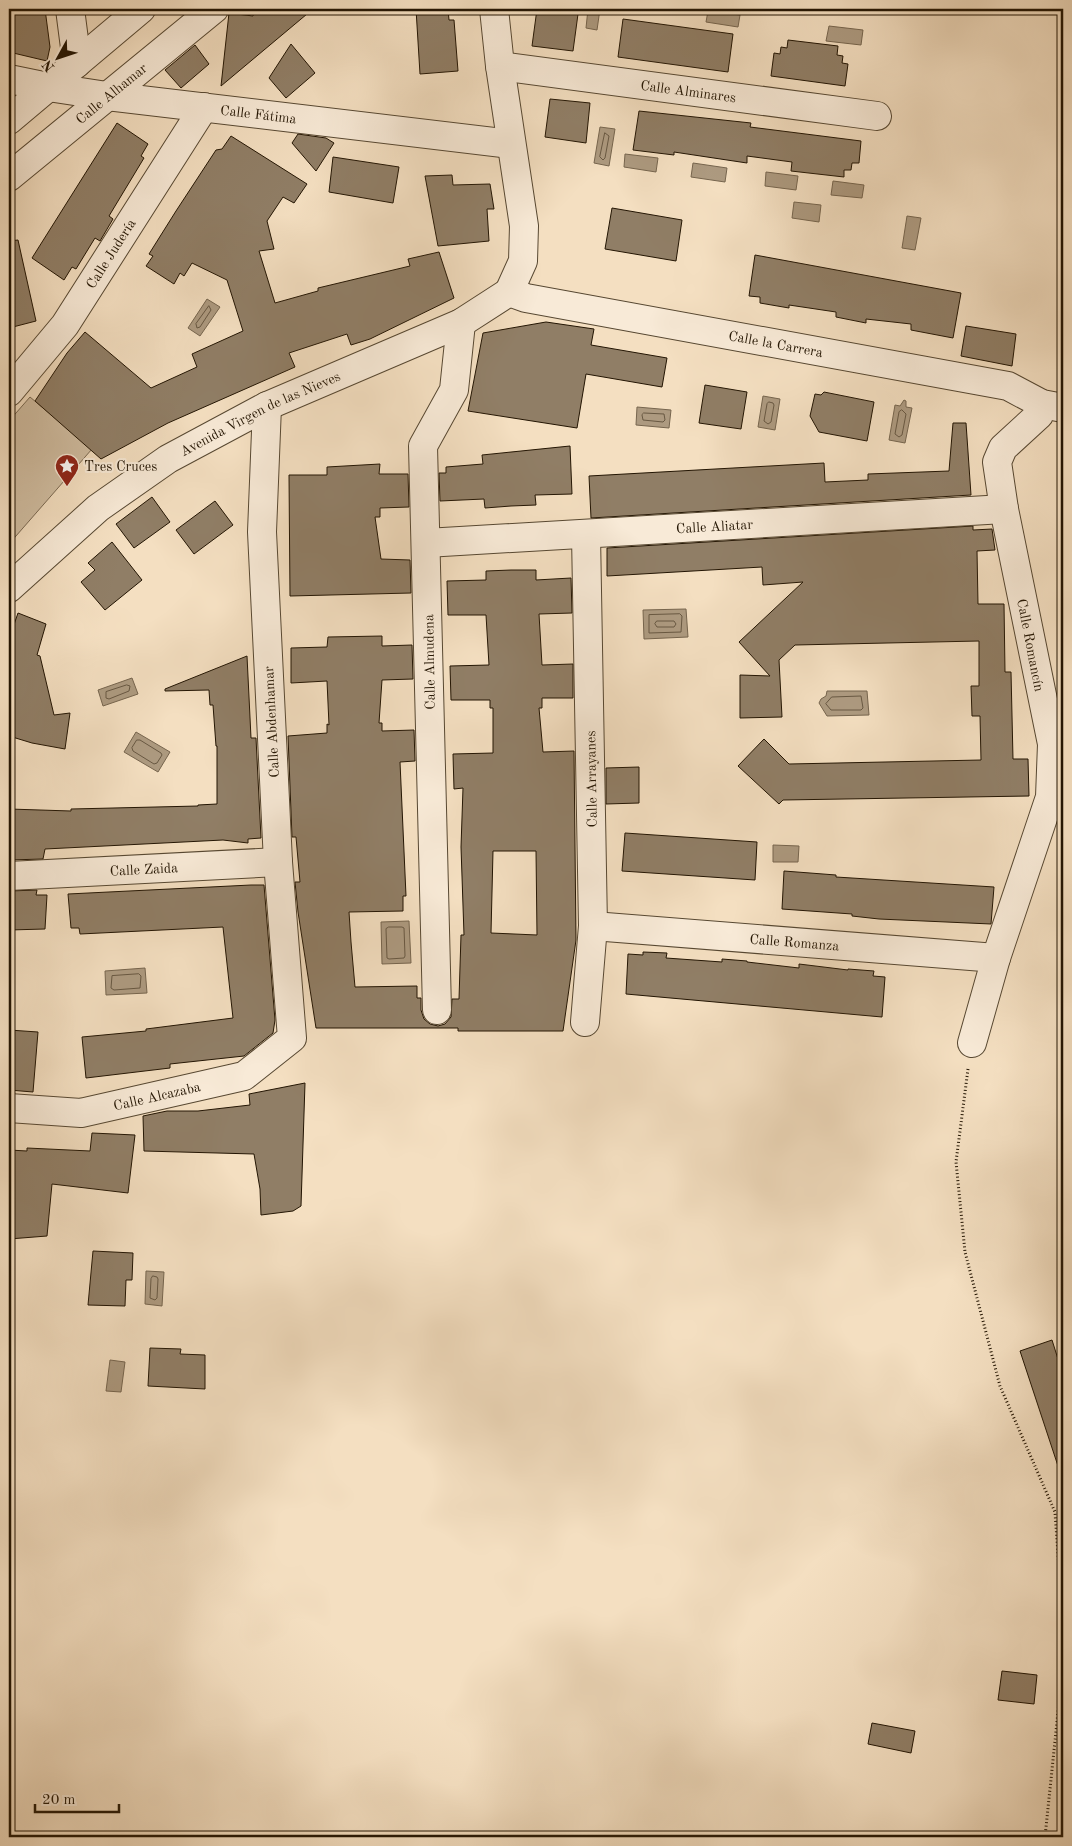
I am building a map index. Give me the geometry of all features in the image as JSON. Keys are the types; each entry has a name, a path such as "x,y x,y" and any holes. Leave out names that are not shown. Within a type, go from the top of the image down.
{"street":[{"path":"70,9 77,63"},
{"path":"9,120 141,9"},
{"name":"Calle Alhamar","path":"9,177 214,9"},
{"path":"494,9 500,66 524,226 523,261 509,292"},
{"name":"Calle Alminares","path":"500,66 877,116"},
{"name":"Calle Fátima","path":"9,79 107,96 511,144"},
{"name":"Calle Judería","path":"9,392 65,324 204,108"},
{"name":"Avenida Virgen de las Nieves","path":"9,588 98,508 168,459 267,406 461,323 509,292"},
{"name":"Calle la Carrera","path":"509,292 526,298 1008,386 1053,406"},
{"name":"Calle Almudena","path":"437,1010 423,446 454,390 461,323"},
{"name":"Calle Abdenhamar","path":"267,406 262,532 278,862 292,1038"},
{"name":"Calle Romancín","path":"972,1043 996,958 1050,797 1052,744 1004,509 997,462 1004,448 1039,415 1053,406"},
{"name":"Calle Aliatar","path":"426,544 1004,509"},
{"name":"Calle Arrayanes","path":"585,1022 593,926 586,535"},
{"name":"Calle Zaida","path":"9,876 278,862"},
{"name":"Calle Romanza","path":"593,926 996,958"},
{"name":"Calle Alcazaba","path":"9,1108 81,1113 244,1076 292,1038"}],"path":[{"path":"972,1043 956,1162 965,1252 1000,1386 1055,1512 1063,1624"},
{"path":"1045,1837 1063,1664"}],"shaded area":[{"path":"30,397 92,449 9,544 9,421"}],"water":[{"path":"588,9 600,9 597,30 586,28"},
{"path":"708,11 740,15 738,27 706,22"},
{"path":"829,26 863,30 861,45 826,41"},
{"path":"600,127 615,129 609,166 594,163"},
{"path":"625,154 658,158 656,172 624,167"},
{"path":"693,163 727,168 725,182 691,177"},
{"path":"766,172 798,176 796,190 765,186"},
{"path":"833,181 864,185 862,198 831,195"},
{"path":"794,202 821,205 819,222 792,218"},
{"path":"907,216 921,218 915,250 902,248"},
{"path":"207,299 220,307 200,336 188,328"},
{"path":"763,396 780,399 775,430 758,427"},
{"path":"904,400 906,401 906,407 912,408 905,443 889,440 895,405 900,406"},
{"path":"637,407 671,410 669,428 636,425"},
{"path":"686,609 688,637 644,639 643,610"},
{"path":"132,678 138,694 103,706 98,690"},
{"path":"827,691 867,691 869,715 827,716 819,703 826,696"},
{"path":"136,732 170,752 158,772 124,752"},
{"path":"773,845 799,846 798,862 773,862"},
{"path":"409,921 411,963 382,964 381,922"},
{"path":"145,968 147,993 106,995 105,971"},
{"path":"146,1271 164,1272 162,1306 145,1304"},
{"path":"110,1360 125,1362 121,1392 106,1391"}],"building":[{"path":"9,9 45,9 50,47 47,61 9,52"},
{"path":"254,9 313,9 221,86 229,13 253,16"},
{"path":"416,9 448,9 449,20 454,20 458,71 420,74"},
{"path":"537,9 578,14 573,51 532,46"},
{"path":"623,19 733,34 728,72 618,57"},
{"path":"788,40 838,46 837,55 843,56 842,63 848,64 845,86 771,76 774,53 780,54 781,47 787,48"},
{"path":"291,44 315,73 286,98 269,78"},
{"path":"195,45 209,64 181,88 165,70"},
{"path":"550,99 590,103 586,143 545,137"},
{"path":"639,111 751,123 750,127 861,141 859,163 852,163 851,170 844,170 844,177 791,171 792,162 747,156 747,163 674,152 674,155 633,150"},
{"path":"117,123 148,144 141,156 144,158 109,216 113,219 100,241 95,238 76,269 72,267 64,280 32,258"},
{"path":"298,134 326,138 334,143 316,171 292,143"},
{"path":"231,136 307,184 294,203 283,197 267,221 274,249 259,251 275,303 318,291 318,288 410,266 408,259 439,252 454,298 370,339 351,345 347,334 289,353 295,367 168,423 101,459 35,401 67,353 85,332 151,388 197,367 192,354 243,331 227,280 192,263 184,276 180,273 174,284 146,266 153,256 149,254 176,211 216,150 222,149"},
{"path":"333,157 399,167 393,203 329,192"},
{"path":"452,175 453,185 490,184 494,209 487,209 489,241 438,246 425,176"},
{"path":"612,208 682,220 676,261 605,249"},
{"path":"18,240 36,321 9,328 9,241"},
{"path":"755,255 961,293 953,338 911,330 911,324 866,319 866,323 836,317 836,312 789,305 789,308 760,303 760,297 749,296"},
{"path":"546,322 594,329 591,345 667,358 662,387 586,374 577,428 468,411 483,333"},
{"path":"966,326 1016,334 1012,366 961,356"},
{"path":"705,385 747,392 741,429 699,423"},
{"path":"824,392 874,402 867,441 819,432 810,416 815,394 821,395"},
{"path":"953,423 966,423 971,495 591,518 589,476 824,463 825,482 868,480 868,474 949,471"},
{"path":"570,446 572,494 535,495 536,505 485,508 484,499 440,501 439,473 446,473 446,467 483,464 482,455"},
{"path":"380,464 379,474 408,474 409,507 380,508 380,517 375,517 381,559 410,560 411,593 290,596 289,475 327,475 327,467"},
{"path":"152,497 170,522 134,548 116,524"},
{"path":"215,501 233,525 194,554 176,530"},
{"path":"973,526 973,530 992,529 995,550 977,551 978,604 1004,604 1005,672 1011,672 1013,759 1028,759 1029,796 783,800 779,804 738,766 764,739 789,764 981,760 980,716 972,716 971,686 979,686 979,641 795,645 779,660 782,717 740,718 740,675 770,676 739,642 803,582 763,585 762,567 607,576 607,548"},
{"path":"112,542 142,580 105,610 81,582 95,570 88,563"},
{"path":"536,570 536,580 571,578 572,613 539,614 542,665 573,664 573,698 542,698 542,708 539,708 543,752 574,751 576,940 563,1031 458,1031 458,1028 316,1028 295,882 300,882 296,837 292,837 288,736 327,733 327,724 329,725 327,681 291,683 291,648 327,647 328,637 382,636 382,646 412,645 413,679 382,680 379,723 382,723 382,731 414,730 415,761 400,762 406,896 403,896 403,911 349,912 351,942 355,987 417,986 417,998 421,998 421,1010 424,1019 430,1024 438,1026 445,1024 451,1017 452,999 459,999 461,935 464,935 461,847 463,788 454,789 453,754 493,753 493,708 490,708 490,700 451,700 450,666 489,665 486,615 448,615 447,581 486,580 486,571","holes":["493,851 536,851 537,935 491,933"]},
{"path":"18,613 46,624 37,655 40,656 54,715 70,713 65,749 32,743 9,736 9,639"},
{"path":"247,656 251,738 256,738 261,838 248,839 248,843 223,840 45,849 43,859 9,860 9,809 71,811 71,809 217,804 217,746 213,705 210,705 209,690 165,691 165,689"},
{"path":"639,767 639,803 606,804 606,768"},
{"path":"625,833 757,842 755,880 622,871"},
{"path":"784,871 836,875 836,877 994,887 991,924 879,919 852,916 852,914 782,909"},
{"path":"264,885 275,1020 273,1033 244,1056 170,1064 170,1068 86,1078 82,1037 146,1031 146,1029 233,1018 223,927 80,934 79,928 71,928 68,894"},
{"path":"37,890 36,895 47,895 45,929 9,930 9,891"},
{"path":"643,952 667,953 666,958 722,962 722,959 799,968 799,964 874,971 873,976 885,977 882,1017 626,994 628,954 643,955"},
{"path":"9,1030 38,1032 33,1092 9,1090"},
{"path":"305,1083 301,1206 293,1211 261,1215 260,1189 254,1154 144,1151 143,1116 167,1111 198,1111 250,1105 249,1094"},
{"path":"92,1133 135,1135 128,1193 52,1184 47,1236 9,1239 9,1150 27,1151 27,1148 90,1151"},
{"path":"93,1251 133,1253 132,1280 126,1280 125,1306 88,1305"},
{"path":"1052,1340 1063,1375 1063,1468 1059,1469 1020,1351"},
{"path":"150,1348 181,1349 180,1354 205,1355 205,1389 148,1386"},
{"path":"1002,1671 1037,1675 1034,1704 998,1700"},
{"path":"872,1723 915,1731 911,1753 868,1744"}],"place":[{"name":"Tres Cruces","path":"67,487"}]}
